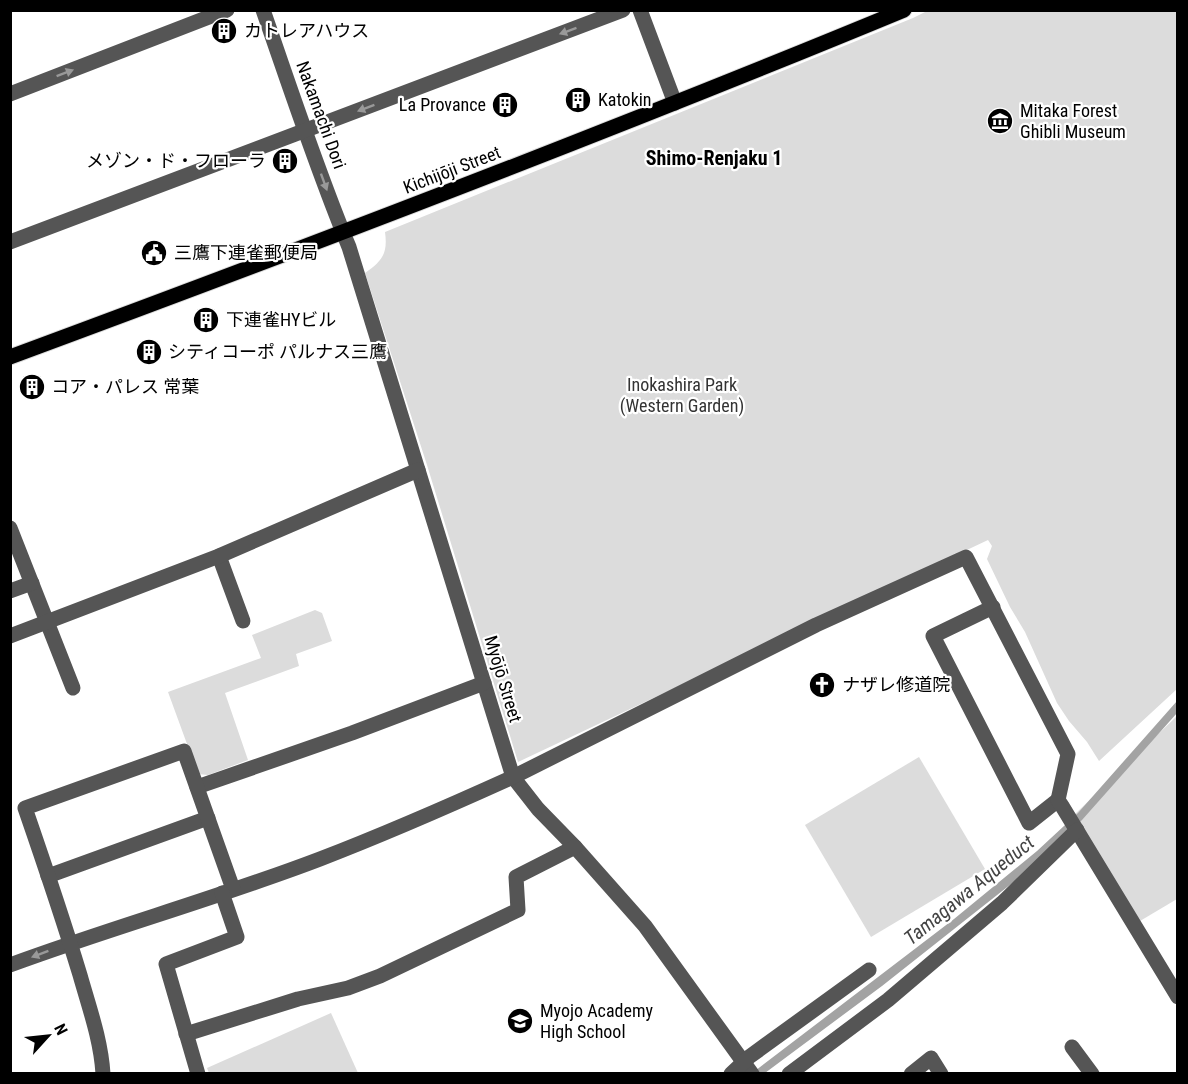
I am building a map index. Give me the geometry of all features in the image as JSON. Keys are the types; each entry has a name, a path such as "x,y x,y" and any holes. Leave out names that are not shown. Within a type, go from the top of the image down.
{"main road":[{"name":"Kichijōji Street","path":"10,357 344,233 904,10"}],"street":[{"path":"10,94 228,10"},
{"name":"Nakamachi Dori","path":"263,10 305,132 344,233"},
{"path":"10,242 623,10"},
{"path":"640,10 675,103"},
{"name":"Myōjō Street","path":"344,233 513,777 538,809 645,926 749,1069"},
{"path":"10,636 219,556 418,470"},
{"path":"10,528 73,688"},
{"path":"219,556 243,621"},
{"path":"10,965 319,859 468,797 513,777 816,625 966,556 1068,754 1060,803 1178,997"},
{"path":"10,591 32,583"},
{"path":"993,608 933,636 1029,823 1060,803"},
{"path":"197,787 352,733 484,683"},
{"path":"103,1074 102,1060 70,943 25,808 184,751 208,818 237,937 166,964 198,1074"},
{"path":"48,876 208,818"},
{"path":"789,1074 888,1000 1002,903 1075,827"},
{"path":"186,1034 298,999 348,988 432,952 518,910 516,877 575,847"},
{"path":"731,1074 749,1069 792,1025 869,969"},
{"path":"1072,1047 1092,1074"},
{"path":"912,1074 931,1058 941,1074"}],"green space":[{"name":"Inokashira Park (Western Garden)","path":"927,11 1177,11 1177,689 1099,761 1057,703 1025,632 987,559 992,546 988,540 518,762 427,465 365,273 383,256 386,246 385,232"},
{"path":"315,610 322,613 332,641 296,654 299,666 225,693 248,760 208,775 198,774 168,692 261,658 252,635"},
{"path":"1177,716 1177,899 1140,921 1073,816"},
{"path":"919,757 985,869 871,937 805,825"},
{"path":"331,1013 358,1073 209,1073 207,1068"}],"shaded area":[{"path":"1177,701 1177,713 1082,820 1039,862 882,986 765,1073 751,1074 954,919 1037,851 1078,813"}],"place":[{"name":"カトレアハウス","path":"224,31"},
{"name":"Katokin","path":"578,100"},
{"name":"La Provance","path":"505,105"},
{"name":"Mitaka Forest Ghibli Museum","path":"1000,121"},
{"name":"メゾン・ド・フローラ","path":"285,161"},
{"name":"三鷹下連雀郵便局","path":"154,253"},
{"name":"下連雀HYビル","path":"206,320"},
{"name":"シティコーポ パルナス三鷹","path":"149,352"},
{"name":"コア・パレス 常葉","path":"32,387"},
{"name":"ナザレ修道院","path":"822,685"},
{"name":"Myojo Academy High School","path":"520,1021"}],"district":[{"name":"Shimo-Renjaku 1","path":"714,158"}],"water label":[{"name":"Tamagawa Aqueduct","path":"969,890"}]}
